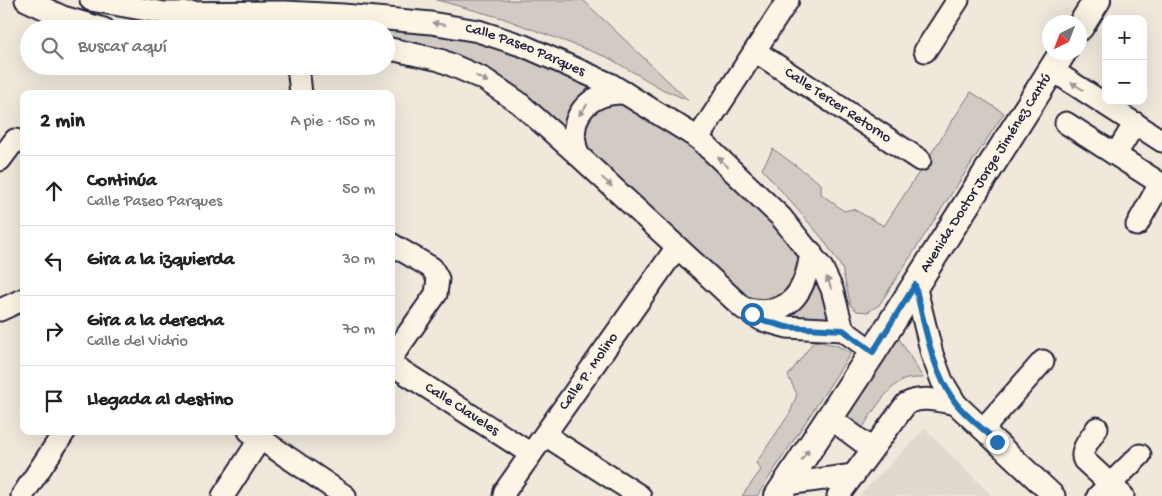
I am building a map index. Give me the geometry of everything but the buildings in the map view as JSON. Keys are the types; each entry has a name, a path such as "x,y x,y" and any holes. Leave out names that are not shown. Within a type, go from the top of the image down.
{"main road":[{"path":"1087,16 1097,0"},
{"name":"Avenida Doctor Jorge Jiménez Cantú","path":"782,490 873,352 1057,61"}],"street":[{"path":"26,0 73,20"},
{"name":"Calle Paseo Parques","path":"91,0 164,14 263,20"},
{"path":"698,138 788,0"},
{"path":"925,51 958,0"},
{"name":"Calle Paseo Parques","path":"395,22 431,23 478,31 524,46 610,84 698,138 781,218 811,252 822,268 832,289 843,330"},
{"path":"395,50 440,60 484,79 518,102 578,155 742,308 762,320 786,327 843,330 873,352"},
{"name":"Calle Tercer Retorno","path":"755,51 920,160"},
{"path":"1057,61 1135,123 1162,141"},
{"path":"299,75 300,90"},
{"path":"578,155 574,142 574,128 578,115 586,104 598,96 611,92 624,93"},
{"path":"1066,123 1158,182 1157,189 1137,224"},
{"path":"1116,154 1135,123"},
{"path":"0,160 15,140 20,141"},
{"path":"395,246 432,268 438,279 436,294 395,352"},
{"name":"Calle P. Molino","path":"503,494 677,247"},
{"path":"742,308 759,312 776,309 791,301 802,289 808,273 811,252"},
{"path":"915,285 932,354 942,381 956,404 1054,496"},
{"path":"0,310 20,301"},
{"path":"983,429 1043,362"},
{"name":"Calle Claveles","path":"395,367 531,454"},
{"path":"838,496 901,409 916,398 956,404"},
{"path":"830,418 872,449"},
{"path":"1097,428 1082,456 1111,492 1140,454"},
{"path":"22,496 62,435"},
{"path":"224,496 255,435 345,496"},
{"path":"545,435 640,496"},
{"path":"782,490 854,475"}],"shaded area":[{"path":"437,0 583,0 688,100 664,90 607,57 502,18"},
{"path":"322,18 342,20 320,20"},
{"path":"395,25 462,32 544,59 593,86 577,100 566,136 518,97 395,46"},
{"path":"971,92 1004,113 879,305 868,312 857,311 851,306 842,268 823,239 762,169 773,149 821,184 821,194 844,211 853,209 884,226"},
{"path":"619,97 693,141 800,251 796,274 784,291 776,297 766,300 743,295 585,151 584,136 588,114"},
{"path":"813,264 836,316 827,327 773,313"},
{"path":"897,335 923,378 907,379 893,387 866,422 857,438 836,423"},
{"path":"814,341 836,345 851,353 757,496 742,496 761,470 756,463 790,413 797,394 788,376"},
{"path":"925,429 992,496 859,496"}],"route":[{"path":"752,314 762,320 786,327 843,330 873,352 915,285 932,354 942,381 956,404 997,442"}]}
